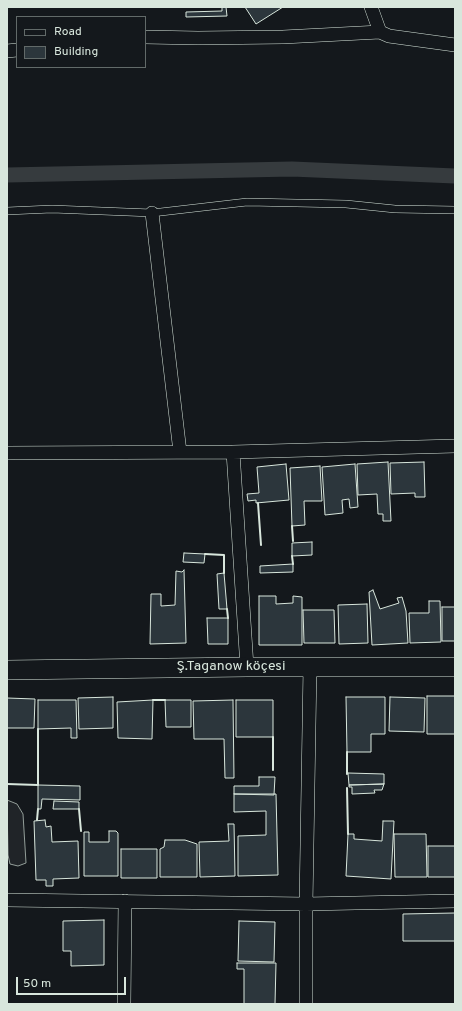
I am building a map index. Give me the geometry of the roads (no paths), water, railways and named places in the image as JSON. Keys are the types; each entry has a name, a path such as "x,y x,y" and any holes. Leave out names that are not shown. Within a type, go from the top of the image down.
{"street":[{"path":"371,7 380,32"},
{"path":"146,37 284,37 380,32 389,36 455,45"},
{"path":"152,213 180,452"},
{"path":"7,453 233,452 455,446"},
{"path":"233,452 247,667"},
{"name":"Ş.Taganow köçesi","path":"7,670 455,666"},
{"path":"306,1004 310,667"},
{"path":"7,900 306,904 455,901"},
{"path":"124,1004 125,901"}],"lane":[{"path":"7,211 52,209 152,213 247,202 346,204 395,210 455,210"}],"waterway":[{"path":"7,175 292,169 455,176"}]}
